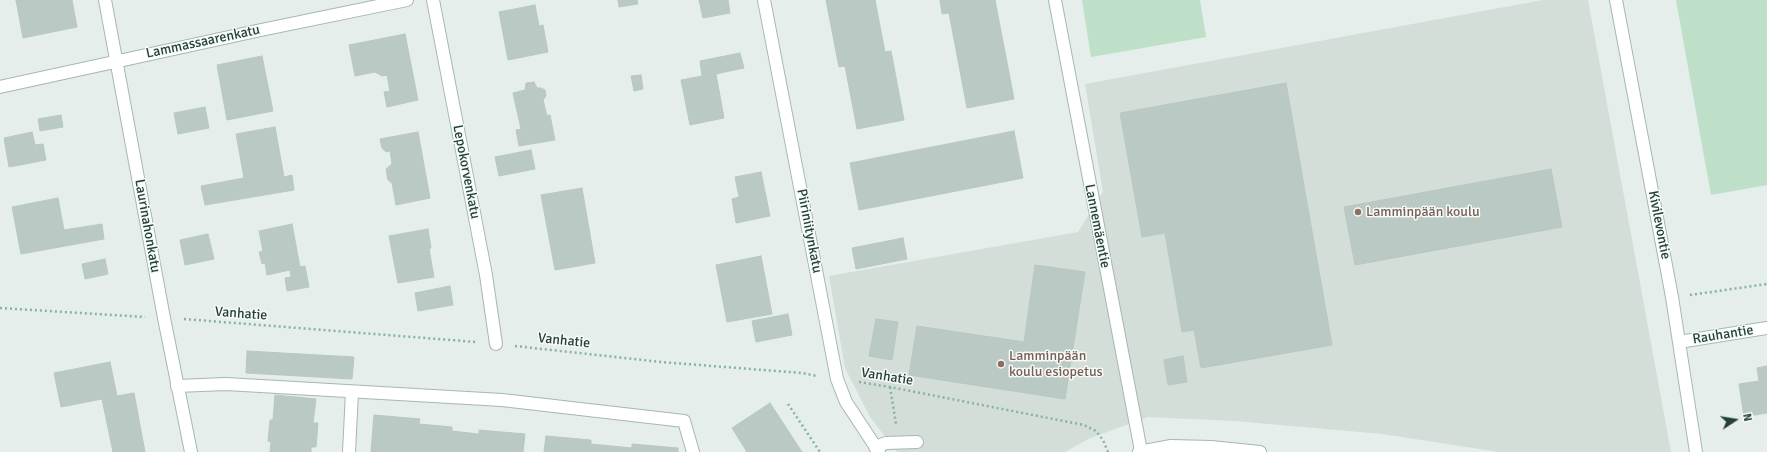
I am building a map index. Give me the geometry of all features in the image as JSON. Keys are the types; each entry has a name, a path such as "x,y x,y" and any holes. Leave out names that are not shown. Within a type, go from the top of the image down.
{"street":[{"name":"Laurinahonkatu","path":"105,0 164,318 191,452"},
{"name":"Lammassaarenkatu","path":"0,87 407,0"},
{"name":"Lepokorvenkatu","path":"433,0 486,275 496,344"},
{"name":"Piiriniitynkatu","path":"764,0 837,379 846,402 877,449"},
{"name":"Lannemäentie","path":"1055,0 1140,452"},
{"name":"Kivilevontie","path":"1616,0 1672,297 1696,452"},
{"name":"Rauhantie","path":"1678,342 1767,328"},
{"path":"178,386 226,384 502,400 684,421 693,452"},
{"path":"349,452 352,392"},
{"path":"877,449 886,443 917,442"},
{"path":"1140,452 1171,446 1211,447 1260,452"}],"path":[{"path":"1672,297 1767,284"},
{"name":"Vanhatie","path":"0,308 164,318 496,344 661,362 802,373 890,387 1084,425 1096,431 1103,440 1108,452"},
{"path":"890,387 899,442"},
{"path":"788,404 820,452"}],"shaded area":[{"name":"Lamminpään koulu","path":"1543,0 1588,0 1671,452 1499,452 1382,434 1235,421 1148,417 1088,439 1065,452 897,452 870,417 845,368 829,276 1078,232 1103,192 1085,84"}],"green space":[{"path":"1082,0 1200,0 1206,37 1091,57"},
{"path":"1676,0 1767,0 1767,185 1711,195"}],"building":[{"path":"16,0 72,0 77,27 23,38"},
{"path":"618,0 637,0 638,4 619,7"},
{"path":"699,0 728,0 730,13 703,18"},
{"path":"826,0 875,0 885,52 891,51 904,120 857,129 845,66 839,67"},
{"path":"940,0 995,0 1014,99 967,108 949,13 942,14"},
{"path":"535,5 539,26 543,25 548,52 508,60 499,12"},
{"path":"405,34 418,100 387,107 384,92 390,91 387,75 382,76 375,72 355,76 349,45"},
{"path":"740,53 744,68 716,74 724,118 690,125 681,80 702,76 700,61"},
{"path":"262,56 273,111 227,120 217,65"},
{"path":"641,75 643,89 634,91 631,76"},
{"path":"534,82 537,88 545,90 546,96 543,100 547,116 550,115 555,140 519,146 516,130 521,129 513,93 525,90 526,83"},
{"path":"1286,83 1332,345 1201,368 1194,330 1182,332 1165,233 1142,237 1120,113"},
{"path":"205,107 209,128 178,134 174,113"},
{"path":"61,115 63,127 40,131 38,119"},
{"path":"275,127 284,177 292,175 294,190 205,205 201,186 244,178 236,134"},
{"path":"1014,131 1023,178 859,210 850,163"},
{"path":"32,132 35,145 43,144 46,160 9,167 4,138"},
{"path":"418,132 430,198 396,205 392,183 388,180 386,169 392,164 390,151 386,152 382,148 380,139"},
{"path":"531,150 535,169 499,176 495,157"},
{"path":"1551,169 1562,227 1355,265 1344,207"},
{"path":"761,172 770,216 736,223 732,199 739,197 735,177"},
{"path":"582,188 595,263 555,270 541,195"},
{"path":"58,198 64,230 102,224 104,239 21,254 12,207"},
{"path":"292,224 300,267 305,266 309,287 287,291 285,278 291,277 290,270 267,275 265,263 262,264 259,252 263,251 259,231"},
{"path":"428,229 431,248 429,249 434,277 398,283 389,236"},
{"path":"208,234 214,259 185,265 180,240"},
{"path":"903,238 907,259 856,269 852,248"},
{"path":"761,256 772,314 727,322 716,265"},
{"path":"105,259 108,274 85,279 82,264"},
{"path":"1035,265 1085,272 1065,399 909,375 917,326 1024,342"},
{"path":"450,286 453,305 418,311 415,293"},
{"path":"788,314 792,335 756,342 752,321"},
{"path":"876,319 898,322 892,360 869,356"},
{"path":"247,351 354,357 352,379 246,373"},
{"path":"1183,356 1187,382 1168,385 1164,360"},
{"path":"110,362 117,396 134,393 145,452 113,452 102,399 61,407 54,373"},
{"path":"1767,366 1767,413 1744,417 1739,384 1759,381 1757,368"},
{"path":"275,395 316,399 313,423 318,423 316,447 311,447 311,452 270,452 271,442 268,441 270,420 273,420"},
{"path":"770,403 802,452 747,452 732,428"},
{"path":"374,415 420,419 419,424 452,427 452,431 479,434 479,430 525,434 523,452 371,452"},
{"path":"546,436 591,440 591,444 632,448 632,444 678,448 678,452 544,452"}],"place":[{"name":"Lamminpään koulu","path":"1358,212"},
{"name":"Lamminpään koulu esiopetus","path":"1001,364"}]}
